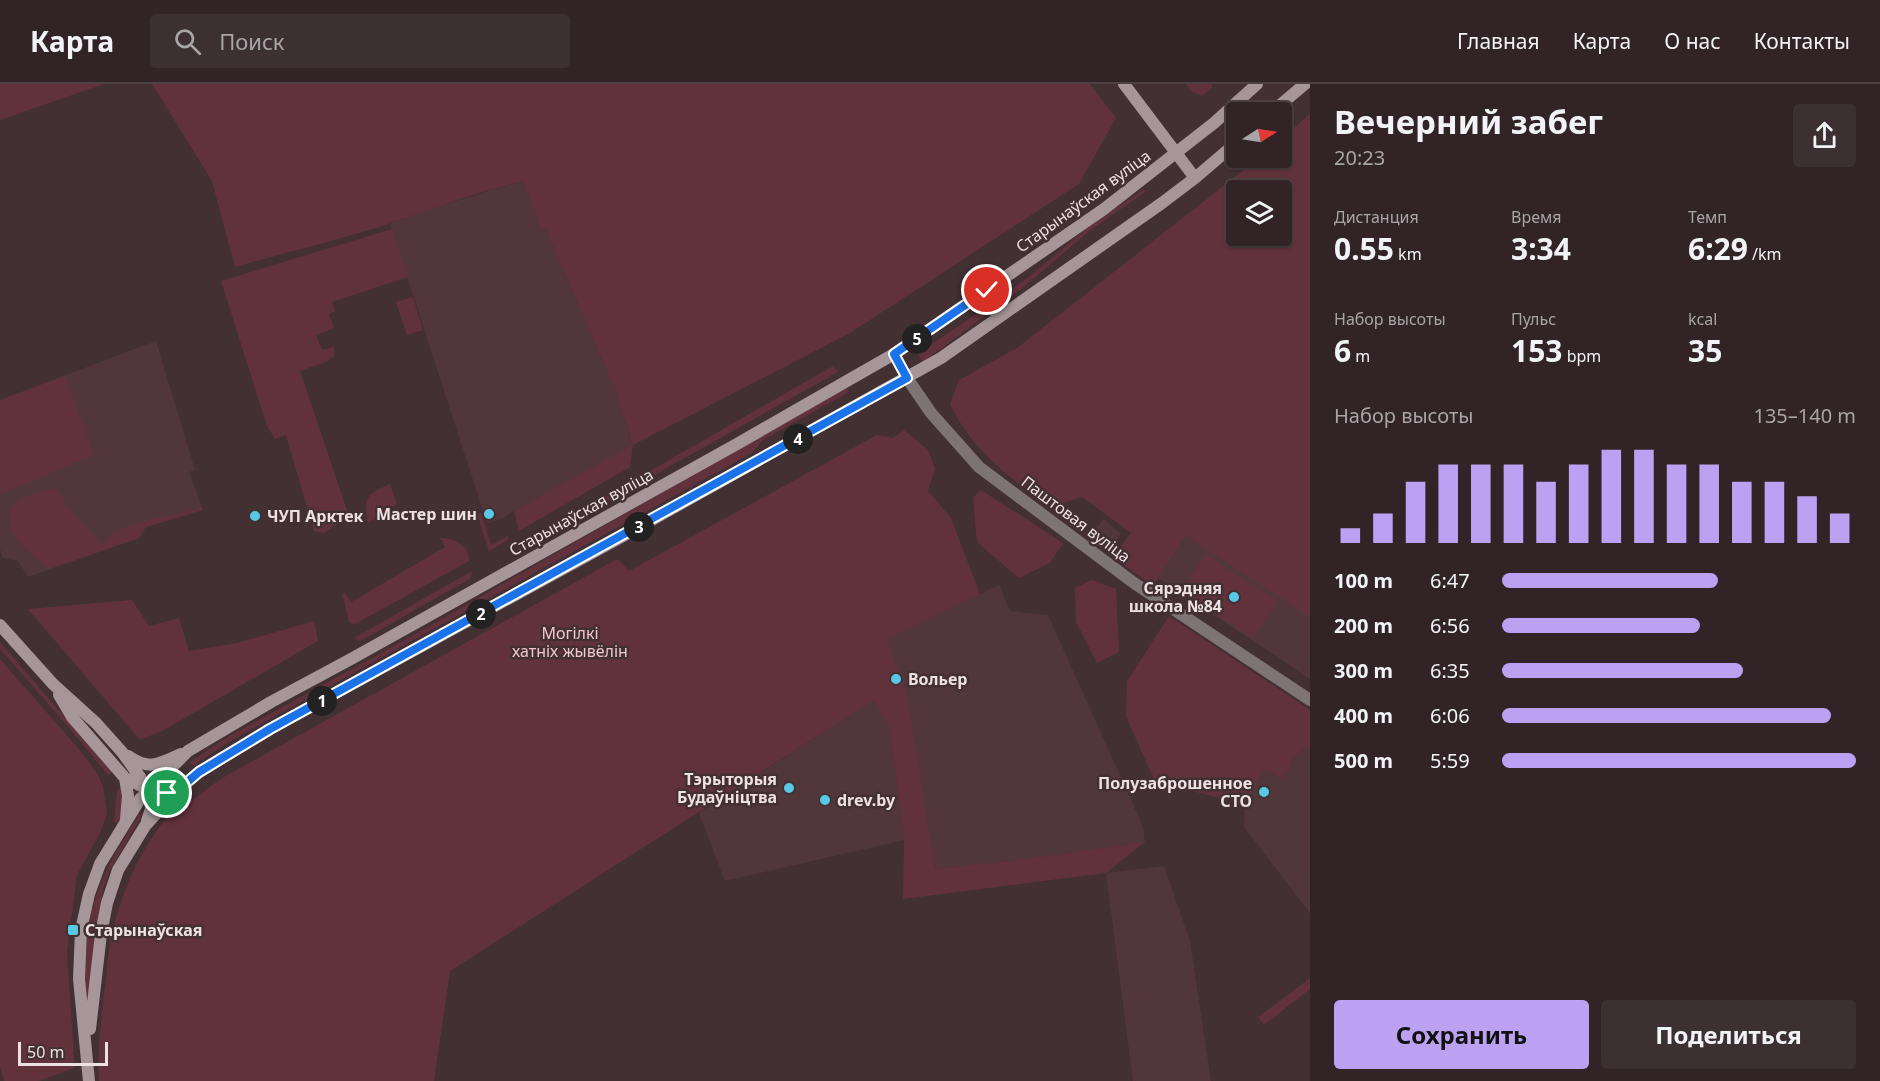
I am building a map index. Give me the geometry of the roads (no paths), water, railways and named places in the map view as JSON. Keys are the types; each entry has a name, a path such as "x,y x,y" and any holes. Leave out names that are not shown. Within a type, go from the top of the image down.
{"main road":[{"path":"1124,84 1195,178"},
{"name":"Старынаўская вуліца","path":"89,1081 79,979 81,930 94,879 100,864 126,820 147,790 188,751 271,702 737,444 894,354 1104,209 1214,123 1257,84"},
{"path":"1284,102 1305,84"},
{"name":"Старынаўская вуліца","path":"87,1061 96,969 107,903 118,870 145,826 178,790 199,772 270,729 907,378 950,352 1195,178 1226,152"},
{"path":"894,354 907,378"},
{"path":"0,626 53,684 96,723 122,752 150,796 151,809 145,826"},
{"path":"53,684 72,717 125,778 147,790 161,793 178,790"},
{"path":"122,752 139,763 151,766 188,751"},
{"path":"125,778 128,796 126,820"}],"street":[{"name":"Паштовая вуліца","path":"907,378 931,413 979,467 1134,583 1310,700"}],"place":[{"name":"Мастер шин","path":"489,514"},
{"name":"ЧУП Арктек","path":"255,516"},
{"name":"Сярэдняя школа №84","path":"1234,597"},
{"name":"Вольер","path":"896,679"},
{"name":"Тэрыторыя Будаўніцтва","path":"789,788"},
{"name":"Полузаброшенное СТО","path":"1264,792"},
{"name":"drev.by","path":"825,800"},
{"name":"Старынаўская","path":"73,930"}],"park label":[{"name":"Могілкі хатніх жывёлін","path":"570,642"}]}
